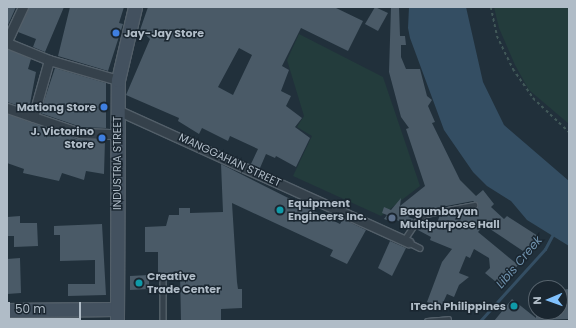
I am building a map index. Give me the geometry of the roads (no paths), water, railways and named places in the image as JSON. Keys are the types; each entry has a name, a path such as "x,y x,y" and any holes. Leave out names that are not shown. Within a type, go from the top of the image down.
{"street":[{"path":"23,7 7,42 49,60 118,80"},
{"name":"INDUSTRIA STREET","path":"117,315 118,80 135,7"},
{"path":"33,117 49,60"},
{"path":"7,108 80,133 117,134"},
{"name":"MANGGAHAN STREET","path":"117,110 406,241"},
{"path":"7,310 117,315"}],"lane":[{"path":"420,248 406,241 426,214 474,205"},
{"path":"163,281 163,321"},
{"path":"427,321 448,319"}],"water":[{"path":"409,7 466,7 483,82 504,125 569,181 569,246 527,220 511,201 487,186 473,172 444,130 410,38 408,28"}],"waterway":[{"name":"Libis Creek","path":"480,321 545,249 553,234"}],"place":[{"name":"Jay-Jay Store","path":"116,33"},
{"name":"Mationg Store","path":"104,107"},
{"name":"J. Victorino Store","path":"102,138"},
{"name":"Equipment Engineers Inc.","path":"280,210"},
{"name":"Bagumbayan Multipurpose Hall","path":"392,218"},
{"name":"Creative Trade Center","path":"139,283"},
{"name":"ITech Philippines","path":"514,306"}]}
